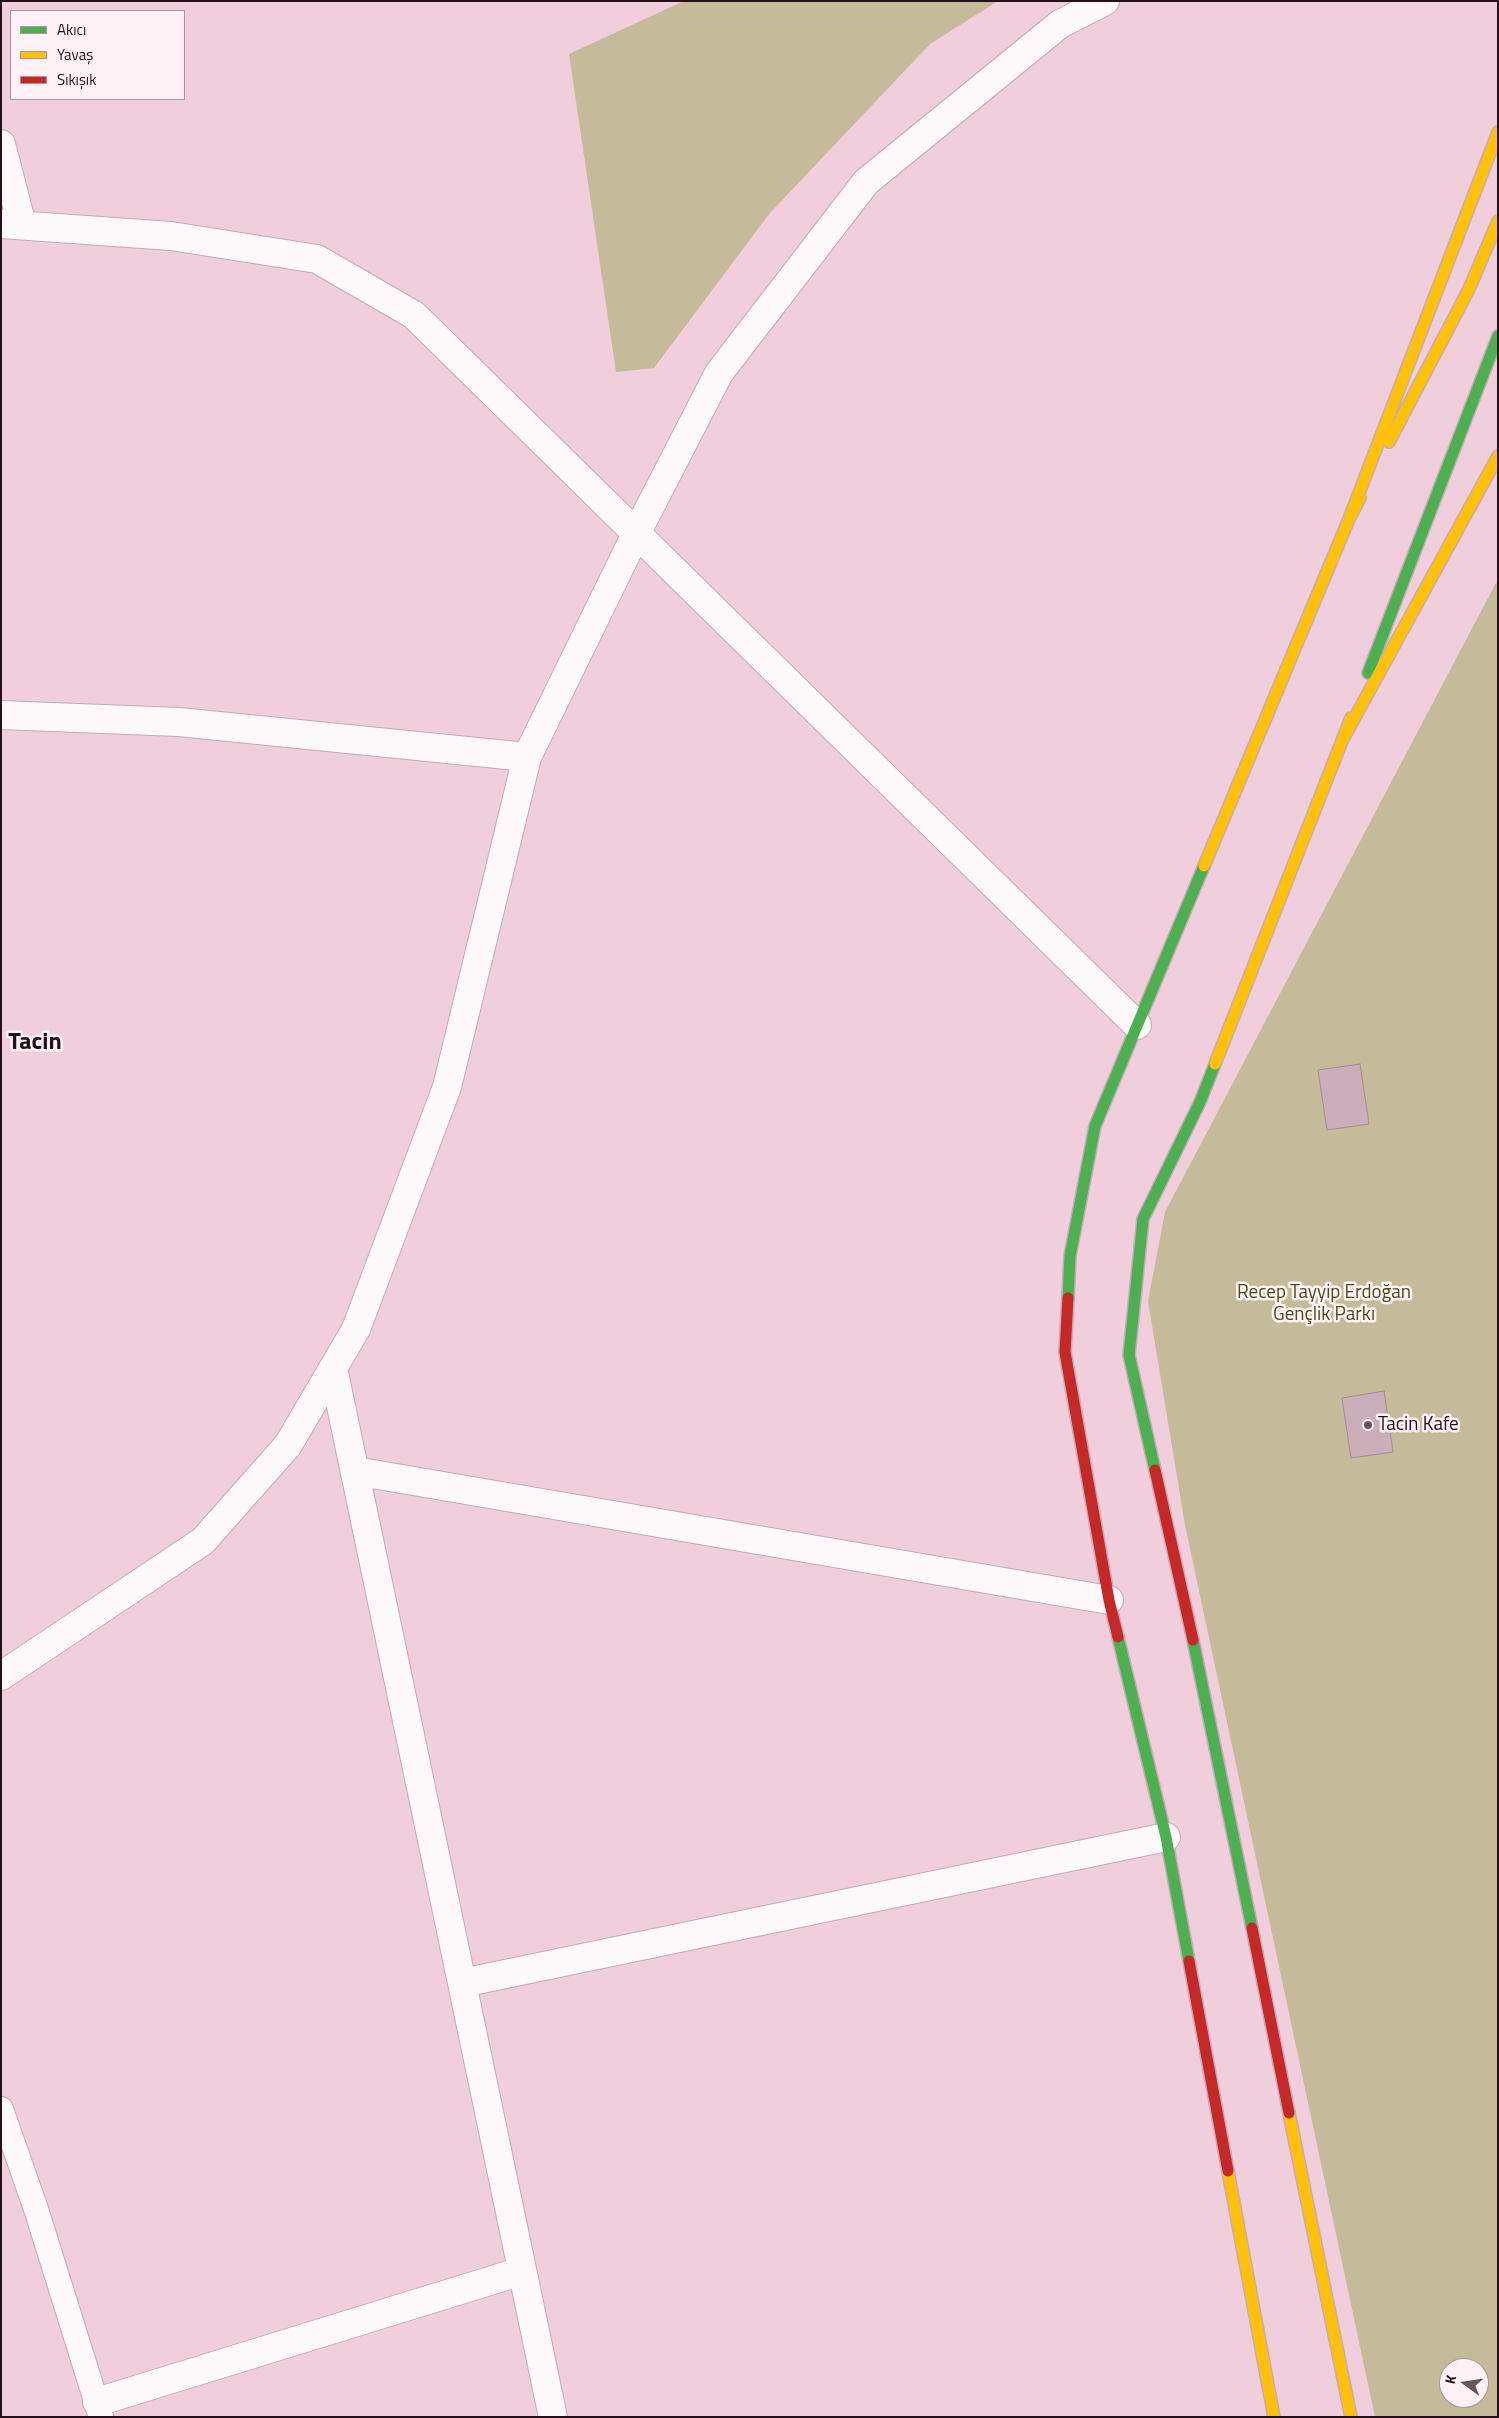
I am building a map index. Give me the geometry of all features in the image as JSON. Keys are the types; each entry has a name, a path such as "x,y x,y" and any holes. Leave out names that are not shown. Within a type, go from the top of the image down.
{"main road":[{"path":"1274,2417 1166,1837 1109,1600 1064,1352 1070,1256 1095,1126 1349,519 1498,132"},
{"path":"1349,519 1469,289 1498,221"},
{"path":"1351,2417 1180,1577 1129,1355 1142,1219 1200,1102 1343,739 1498,336"},
{"path":"1343,739 1459,524 1498,456"}],"street":[{"path":"1,1676 203,1541 288,1445 356,1329 447,1087 527,757 637,532 719,373 866,182 1060,24 1105,1"},
{"path":"1,144 11,225 171,236 317,259 414,314 1137,1025"},
{"path":"1,715 179,722 527,757"},
{"path":"333,1368 553,2417"},
{"path":"355,1471 1109,1600"},
{"path":"462,1983 1166,1837"},
{"path":"99,2409 522,2271"}],"lane":[{"path":"1,2109 36,2209 99,2409"}],"green space":[{"path":"684,1 998,1 930,44 769,214 654,368 616,372 569,54"},
{"name":"Recep Tayyip Erdoğan Gençlik Parkı","path":"1498,579 1498,2417 1375,2417 1185,1525 1148,1301 1165,1212"}],"building":[{"path":"1360,1064 1369,1124 1327,1130 1318,1070"},
{"name":"Tacin Kafe","path":"1384,1391 1393,1452 1351,1458 1342,1398"}],"traffic: fast":[{"path":"1368,673 1498,336"},
{"path":"1068,1298 1070,1256 1095,1126 1204,866"},
{"path":"1155,1470 1129,1355 1143,1219 1200,1102 1215,1064"},
{"path":"1118,1637 1166,1837 1189,1961"},
{"path":"1193,1640 1252,1928"}],"traffic: slow":[{"path":"1349,519 1498,132"},
{"path":"1389,442 1469,289 1498,221"},
{"path":"1343,739 1498,456"},
{"path":"1204,866 1349,519 1360,498"},
{"path":"1215,1064 1351,718"},
{"path":"1289,2113 1351,2417"},
{"path":"1228,2171 1274,2417"}],"traffic: jam":[{"path":"1068,1298 1065,1352 1109,1600 1118,1637"},
{"path":"1155,1470 1193,1640"},
{"path":"1252,1928 1289,2113"},
{"path":"1189,1961 1228,2171"}],"place":[{"name":"Tacin Kafe","path":"1368,1425"}],"district":[{"name":"Tacin","path":"35,1043"}]}
